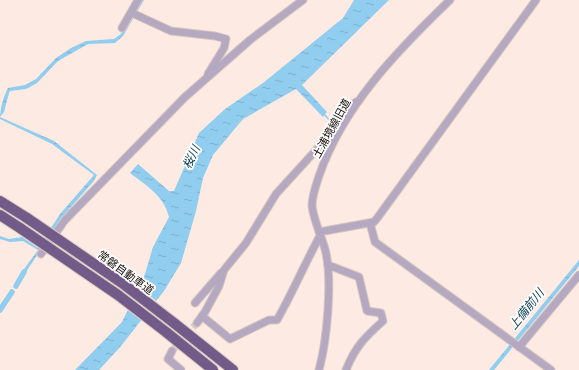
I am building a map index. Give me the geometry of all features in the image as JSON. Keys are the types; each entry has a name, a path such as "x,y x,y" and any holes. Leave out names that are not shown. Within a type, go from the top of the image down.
{"highway":[{"name":"常磐自動車道","path":"0,201 122,283 233,370"},
{"path":"0,215 118,295 213,370"}],"street":[{"path":"122,28 132,13 138,0"},
{"path":"41,254 65,220 207,76 250,40 303,0"},
{"name":"土浦境線旧道","path":"319,370 322,358 328,308 328,265 325,249 319,234 312,205 315,188 327,153 362,96 392,59 450,0"},
{"path":"202,316 230,339 269,320 277,320 291,295 301,270 319,234 374,222 536,0"},
{"path":"132,13 171,31 215,36 226,39 207,76"},
{"path":"195,303 246,243 276,194 317,149 349,107 362,96"},
{"path":"370,223 375,242 551,370"},
{"path":"328,265 358,277 367,311 381,313 383,317 383,321 363,338 352,355 346,370"},
{"path":"197,323 219,286 224,270"},
{"path":"518,347 579,275"},
{"path":"172,351 168,359 181,370"}],"water":[{"path":"141,0 144,0 123,36 115,43 88,44 58,61 37,83 26,89 10,91 4,112 0,117 2,104 8,88 25,85 36,79 56,58 71,48 86,41 114,39 121,34"},
{"name":"桜川","path":"354,0 389,0 302,85 327,112 323,117 296,89 243,119 213,155 203,178 196,211 181,263 164,291 121,346 99,370 75,370 122,322 145,274 153,247 169,217 167,210 159,197 130,173 138,164 169,191 174,191 199,133 225,109 263,83 343,18"},
{"path":"0,117 54,141 97,175 93,182 63,216 22,278 19,276 38,250 23,241 10,242 0,239 0,236 9,239 22,237 38,248 60,214 94,175 52,144 0,119"},
{"path":"579,260 579,266 494,370 489,370"}],"pier":[{"path":"137,286 158,302 142,321 126,309"}],"waterway":[{"path":"324,114 331,122"},
{"path":"16,286 24,272"},
{"path":"0,310 12,292"}],"tunnel":[{"path":"172,351 197,323"}],"water label":[{"name":"上備前川","path":"526,309"}]}
